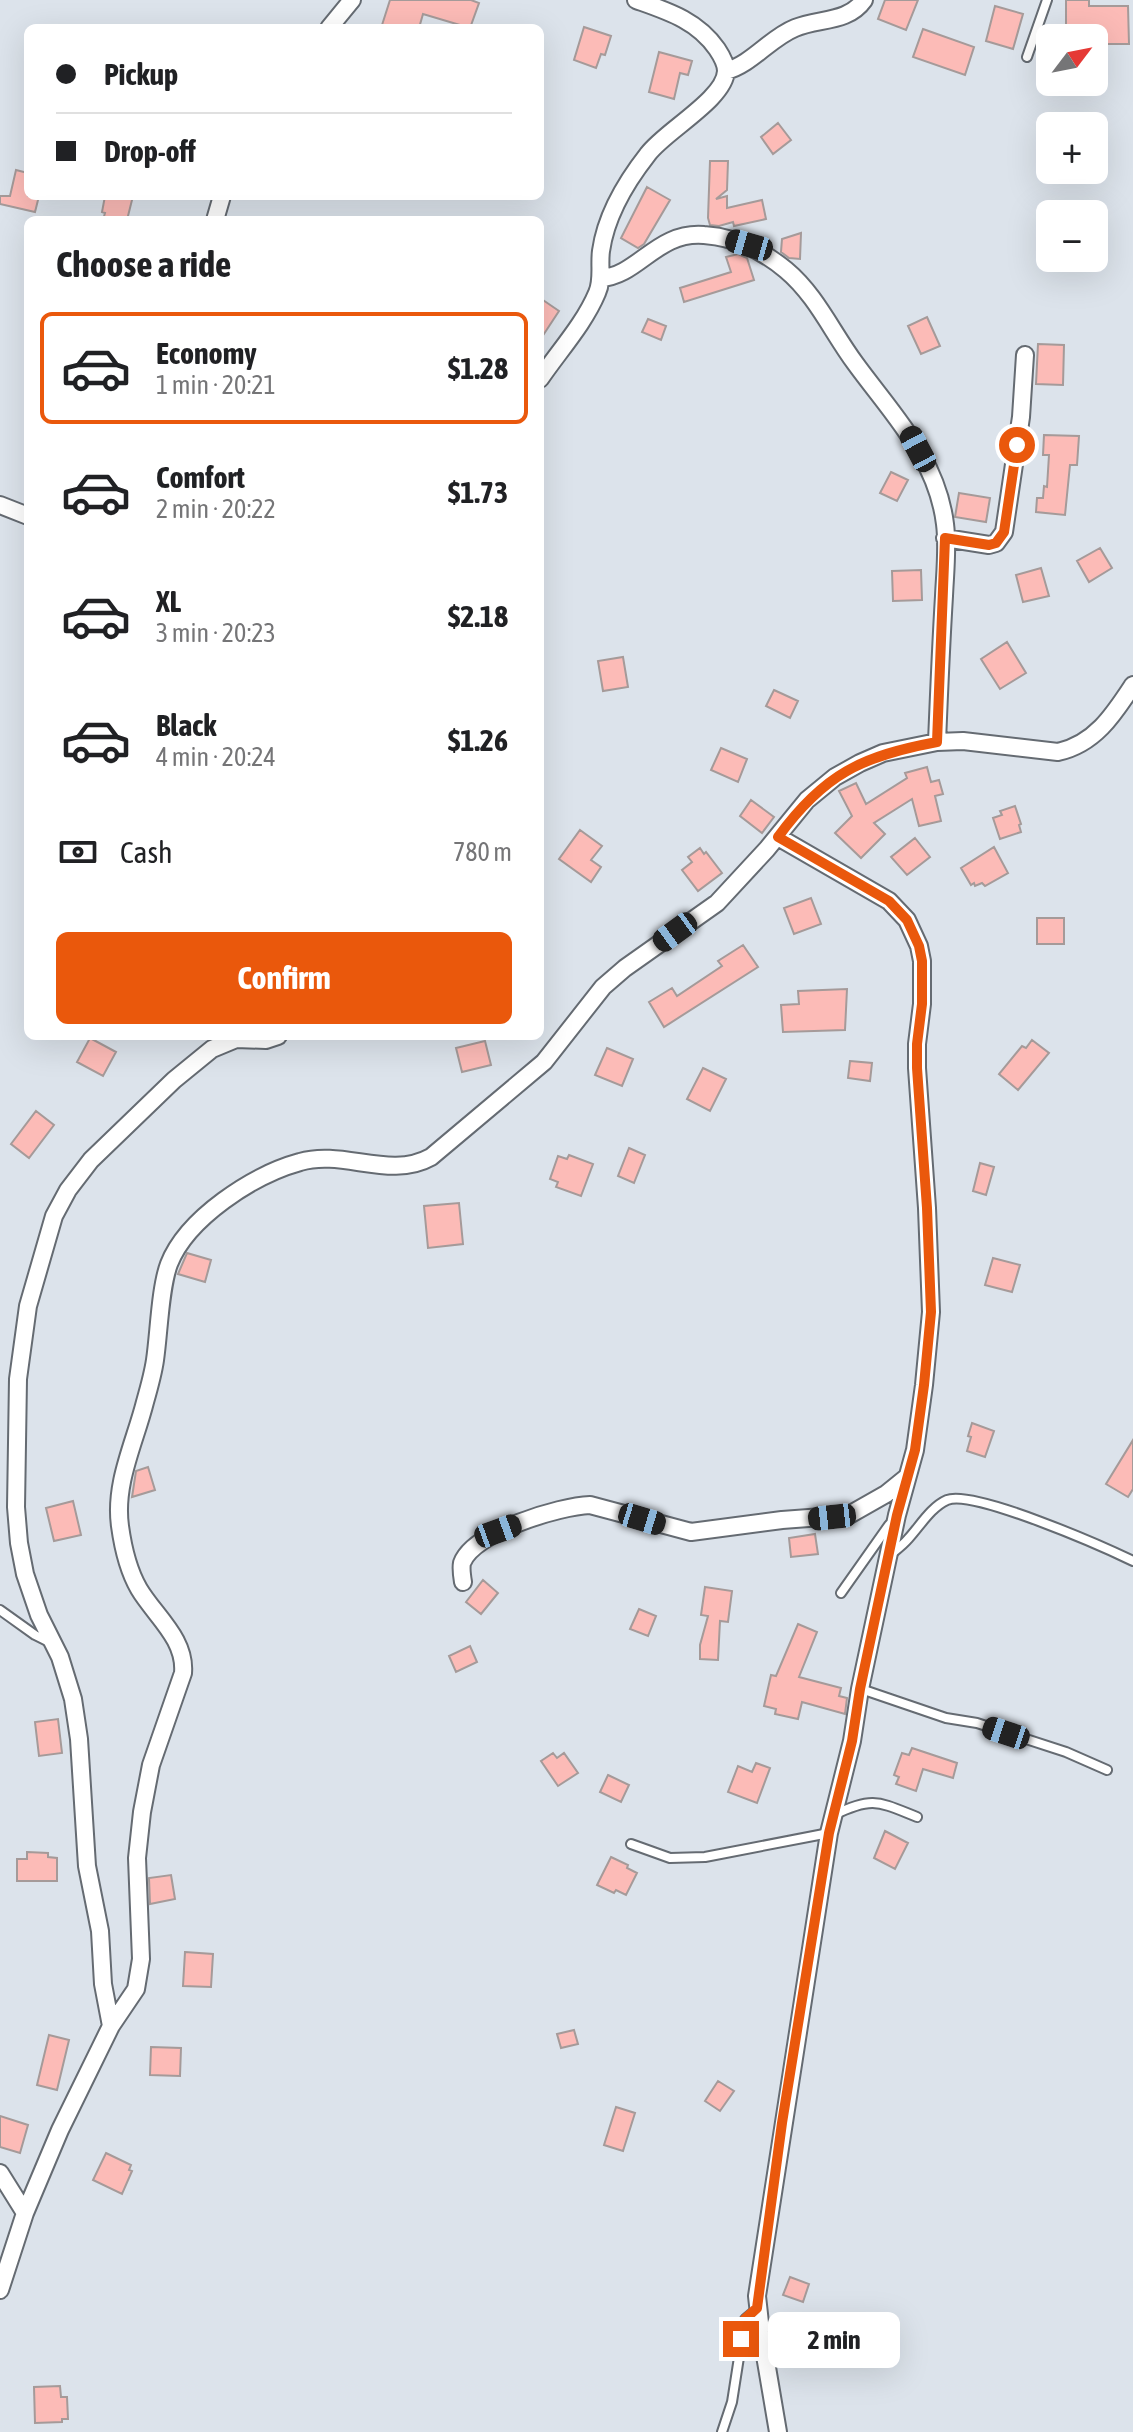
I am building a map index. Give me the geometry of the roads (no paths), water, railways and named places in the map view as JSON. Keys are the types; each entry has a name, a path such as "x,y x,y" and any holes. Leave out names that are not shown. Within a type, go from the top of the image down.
{"street":[{"path":"332,24 352,0"},
{"path":"544,373 598,291 601,249 607,225 627,184 661,140 715,94 726,71 725,62 718,51 692,23 636,0"},
{"path":"726,71 749,59 782,34 813,22 848,15 864,0"},
{"path":"601,278 616,274 670,240 694,234 749,245 788,272 812,299 854,362 907,429 938,487 946,526 937,742"},
{"path":"945,538 989,545 996,543 1004,532 1021,417 1025,355"},
{"path":"0,505 24,514"},
{"path":"0,2290 25,2213 60,2130 111,2026 136,1989 141,1959 137,1858 142,1812 151,1765 183,1673 184,1662 176,1641 138,1588 125,1558 119,1522 121,1479 155,1363 168,1266 180,1244 200,1219 223,1202 247,1186 300,1162 332,1159 400,1167 431,1157 544,1062 603,987 717,903 778,837 807,800 848,769 883,753 937,742 963,741 1058,752 1068,750 1099,731 1133,685"},
{"path":"778,837 889,901 907,920 919,946 922,1004 917,1068 931,1312 915,1450 897,1515 852,1741 829,1833 782,2123 757,2308 778,2432"},
{"path":"111,2026 103,1984 100,1931 87,1866 79,1739 73,1699 25,1574 16,1507 18,1379 22,1342 28,1306 54,1216 68,1190 91,1160 174,1080 212,1049 234,1040"},
{"path":"463,1582 462,1564 472,1549 498,1531 573,1506 590,1505 691,1532 849,1515 886,1494 907,1477"},
{"path":"0,2173 25,2213"}],"lane":[{"path":"1027,57 1047,0"},
{"path":"889,1556 906,1542 936,1507 947,1500 962,1497 1090,1540 1133,1561"},
{"path":"841,1593 897,1515"},
{"path":"0,1610 35,1635 54,1644"},
{"path":"860,1689 946,1718 977,1723 1066,1752 1107,1770"},
{"path":"833,1815 869,1801 917,1817"},
{"path":"631,1844 670,1858 705,1857 829,1833"},
{"path":"722,2432 732,2402 745,2319 757,2308"}]}
